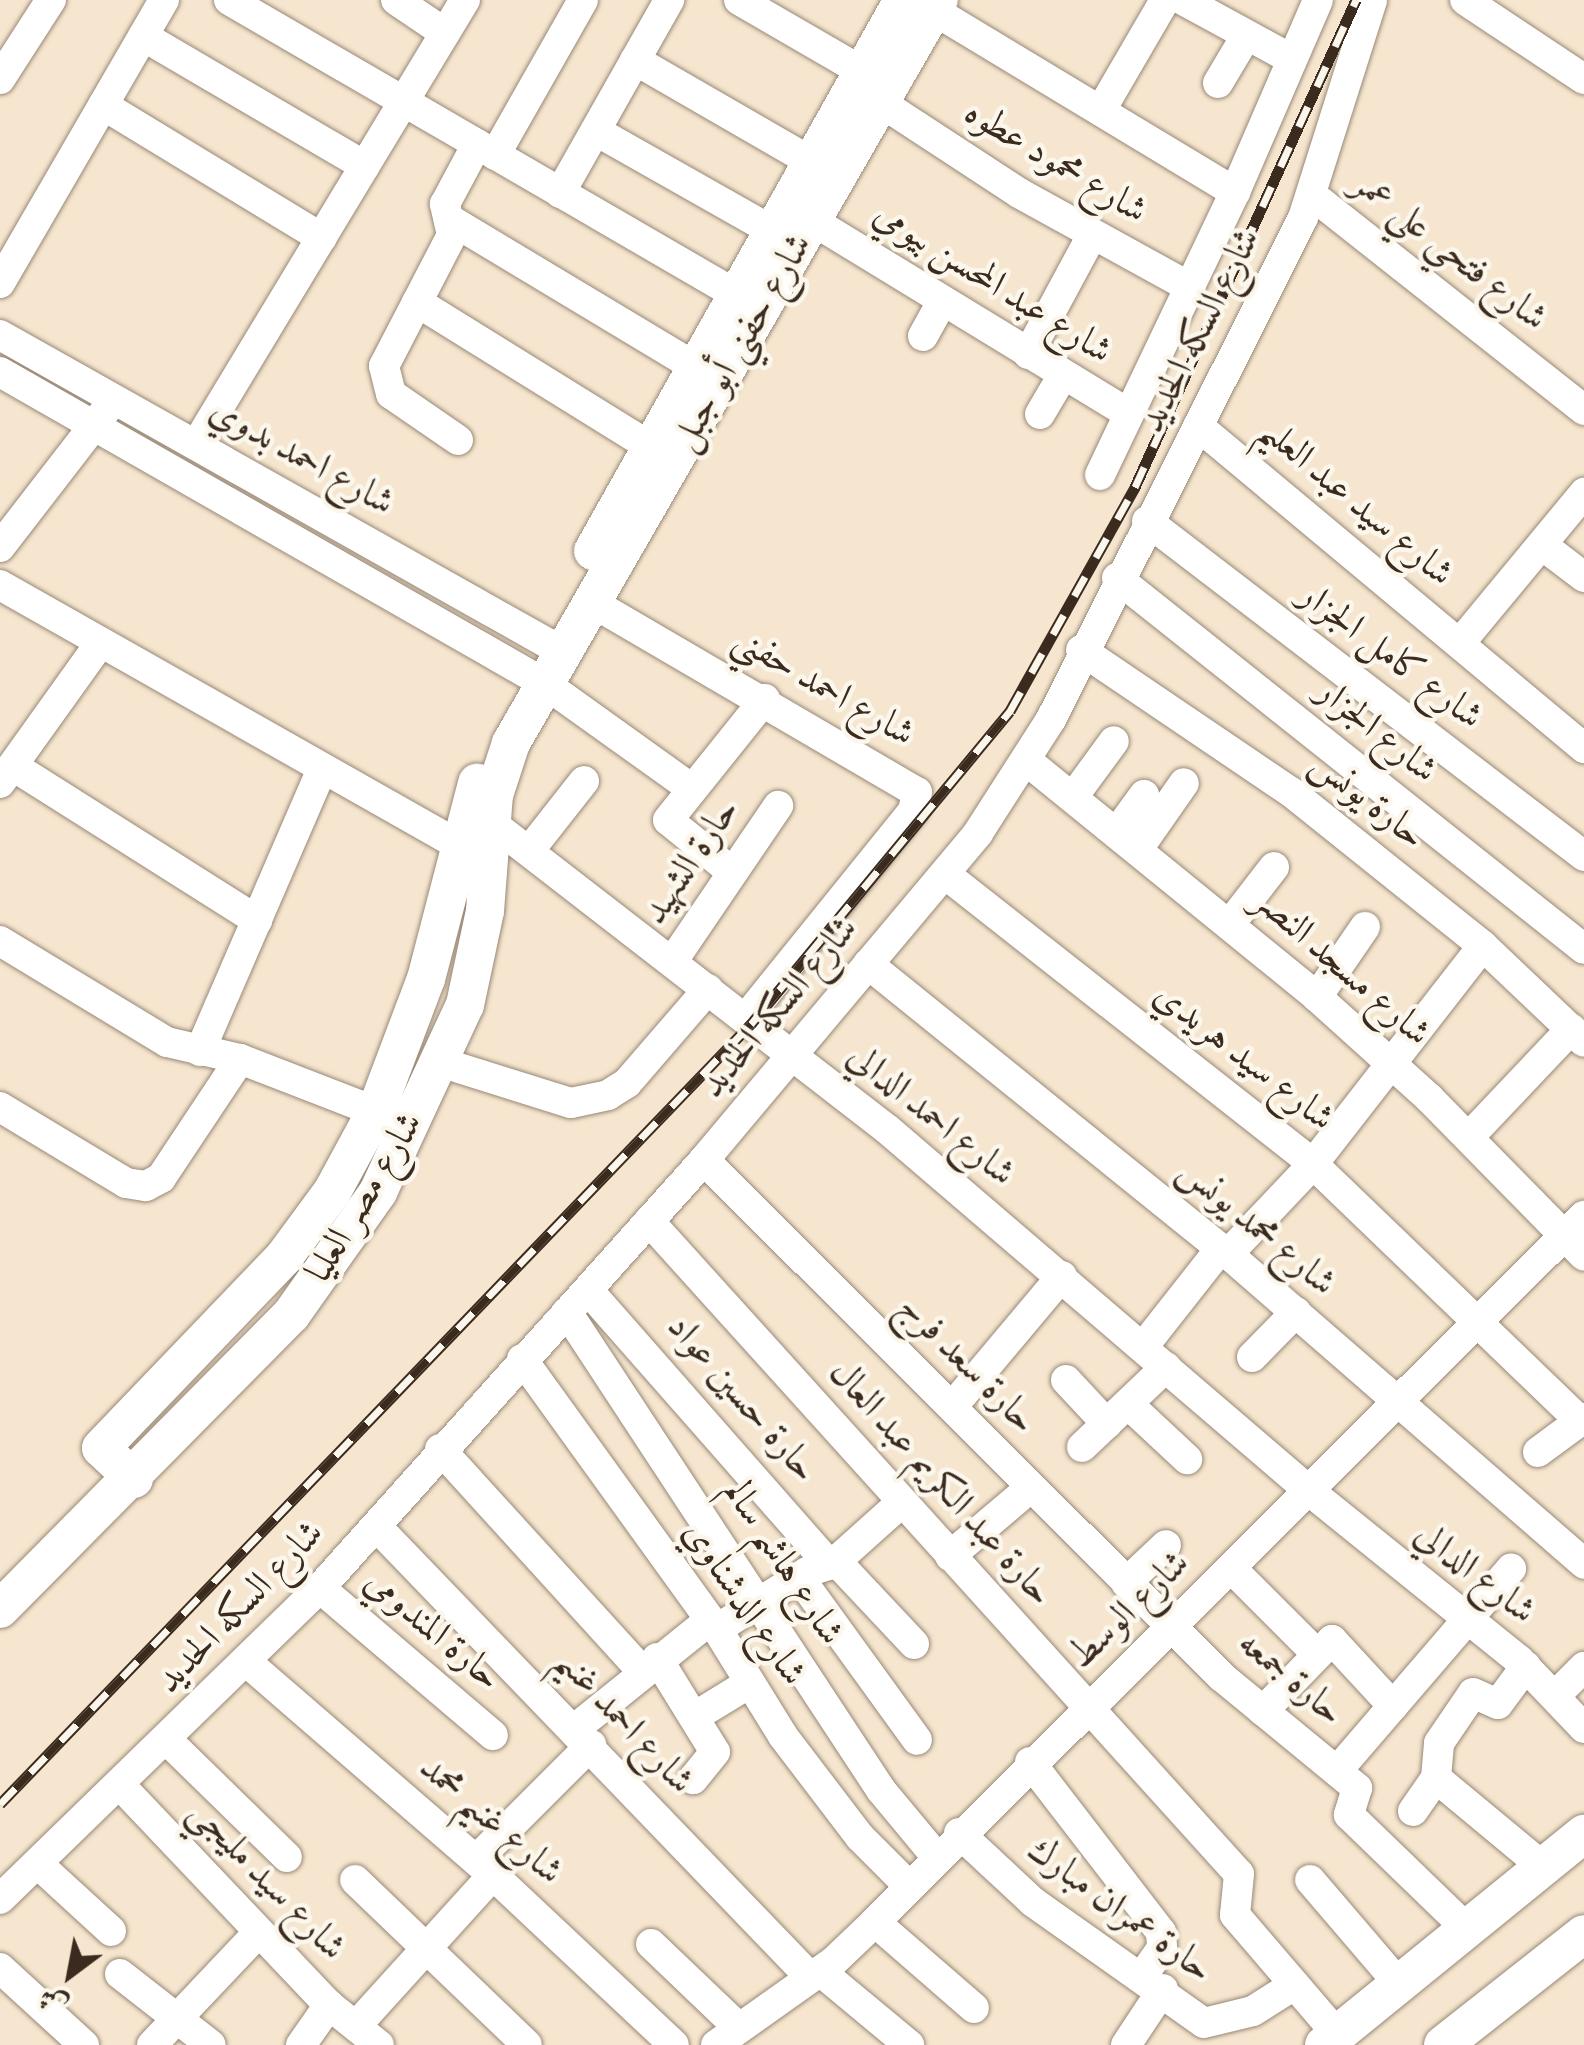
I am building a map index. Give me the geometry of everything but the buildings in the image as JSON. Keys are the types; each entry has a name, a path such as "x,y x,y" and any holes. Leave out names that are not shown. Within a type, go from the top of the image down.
{"street":[{"path":"0,79 50,0"},
{"path":"0,284 164,0"},
{"path":"229,0 737,296"},
{"path":"396,0 445,32"},
{"path":"196,445 465,0"},
{"path":"458,440 402,404 384,381 388,352 452,235 448,195 486,150 583,0"},
{"path":"560,193 669,0"},
{"name":"شارع محمود عطوه","path":"739,0 877,87 1092,235 1191,288"},
{"path":"1101,110 1166,0"},
{"path":"1183,0 1291,59"},
{"name":"شارع السكه الحديد","path":"1100,476 1236,192 1318,0"},
{"name":"شارع السكه الحديد","path":"0,1899 168,1741 320,1588 440,1448 704,1160 946,874 1027,761 1312,195 1372,0"},
{"path":"1465,0 1584,79"},
{"path":"925,3 1236,192"},
{"name":"شارع حفني أبو جبل","path":"544,662 664,454 813,221 877,87 925,3"},
{"path":"143,36 365,166"},
{"path":"1218,83 1246,36"},
{"path":"635,60 812,162"},
{"name":"شارع حفني أبو جبل","path":"544,662 593,603 664,454 696,368 812,162 877,87"},
{"path":"103,105 322,238"},
{"path":"596,130 774,231"},
{"name":"شارع فتحي علي عمر","path":"1312,195 1584,410"},
{"path":"448,219 696,368"},
{"name":"شارع عبد المحسن بيومي","path":"813,221 1129,414"},
{"path":"1028,354 1092,235"},
{"path":"416,302 664,454"},
{"path":"923,336 942,302"},
{"name":"شارع احمد بدوي","path":"0,335 196,445 544,662"},
{"name":"شارع احمد بدوي","path":"0,372 544,662"},
{"path":"1040,414 1063,375"},
{"path":"0,547 114,399"},
{"name":"شارع سيد عبد العليم","path":"1198,426 1584,748"},
{"path":"1460,643 1584,493"},
{"name":"شارع كامل الجزار","path":"1146,521 1584,856"},
{"path":"1542,544 1584,577"},
{"name":"شارع الجزار","path":"1117,578 1584,950"},
{"path":"0,585 321,772 471,852"},
{"name":"شارع احمد حفني","path":"593,603 909,784 918,802 745,1019"},
{"path":"101,642 6,774 257,920"},
{"name":"حارة يونس","path":"1081,650 1292,792 1483,946 1578,1035"},
{"path":"544,662 690,787"},
{"name":"شارع مصر العليا","path":"0,1610 134,1479 314,1288 378,1192 442,1063 476,961 471,852 489,821 511,743 544,662"},
{"name":"شارع مصر العليا","path":"134,1479 102,1448 284,1257 332,1192 376,1111 471,852 489,743 544,662"},
{"path":"732,872 669,823 690,787 765,699"},
{"path":"1073,797 1114,740"},
{"name":"شارع مسجد النصر","path":"1027,761 1317,998 1578,1235"},
{"path":"200,1051 321,772"},
{"path":"529,851 584,781"},
{"path":"1128,840 1184,783"},
{"path":"1128,840 1144,795"},
{"name":"حارة الشهيد","path":"672,962 778,806"},
{"name":"شارع احمد الدالي","path":"489,821 791,1055 1062,1276 1308,1490"},
{"path":"1230,924 1274,867"},
{"name":"شارع سيد هريدي","path":"946,874 1313,1164 1480,1318 1582,1419"},
{"path":"1317,998 1365,927"},
{"path":"0,940 127,1022 200,1051 240,1059 412,1125"},
{"path":"1082,1447 1118,1414 1224,1251 1313,1164 1483,946"},
{"name":"شارع محمد يونس","path":"868,964 1224,1251 1398,1398 1584,1564"},
{"path":"442,1063 571,1103 608,1095 627,1083 708,990"},
{"path":"1468,1137 1578,1035"},
{"path":"0,1107 126,1183 146,1186 161,1178 240,1059"},
{"name":"حارة سعد فرج","path":"704,1160 1172,1627"},
{"name":"حارة عبد الكريم عبد العال","path":"649,1221 1239,1874 1235,1916 1294,1985 1330,2040"},
{"name":"شارع الوسط","path":"727,2036 815,1974 875,1922 958,1832 1172,1627 1398,1398 1480,1318 1578,1235"},
{"path":"952,1406 1062,1276"},
{"name":"حارة حسين عواد","path":"578,1300 914,1644"},
{"name":"شارع هاشم سالم","path":"578,1300 759,1601 881,1790 936,1855"},
{"path":"1252,1357 1296,1312"},
{"name":"شارع الدشناوي","path":"522,1359 714,1624 748,1684 860,1837 908,1886"},
{"path":"1066,1380 1187,1458"},
{"path":"1538,1452 1582,1419"},
{"path":"440,1448 649,1664 694,1718 715,1759 693,1780"},
{"path":"950,1556 1030,1487"},
{"name":"شارع الدالي","path":"1308,1490 1526,1666 1584,1728"},
{"path":"368,2035 484,1867 584,1736 649,1664 799,1576 833,1563 902,1502"},
{"name":"شارع احمد غنيم","path":"376,1526 815,1974 909,2045"},
{"path":"1126,1584 1166,1545"},
{"path":"1231,1568 1316,1653"},
{"path":"1467,1929 1349,1814 1348,1781 1394,1706 1511,1569"},
{"path":"799,1576 917,1740"},
{"name":"حارة المندومي","path":"320,1588 493,1735"},
{"name":"حارة جمعه","path":"1172,1627 1263,1711 1348,1781"},
{"path":"1263,1711 1332,1640 1394,1706"},
{"name":"شارع غنيم محمد","path":"248,1663 484,1867 674,2045"},
{"path":"1413,1811 1436,1778 1437,1746 1473,1692 1498,1704 1526,1666"},
{"path":"1556,1696 1584,1667"},
{"path":"694,1718 748,1684"},
{"path":"168,1741 287,1857"},
{"path":"1030,1762 1161,1932 1162,1948 1153,1983 1126,2045"},
{"path":"1436,1778 1542,1866"},
{"name":"شارع سيد مليجي","path":"121,1786 330,2005 368,2035"},
{"name":"حارة عمران مبارك","path":"958,1832 1033,1902 1209,2024 1253,2011 1294,1985"},
{"path":"1330,2040 1584,1834"},
{"path":"38,1864 111,1931"},
{"path":"355,1880 527,2045"},
{"path":"1310,1880 1399,1984"},
{"path":"875,1922 974,2008"},
{"path":"152,2045 258,1932"},
{"path":"1443,2045 1584,1934"},
{"path":"651,1944 727,2036"},
{"path":"0,1968 84,2045"},
{"path":"120,1974 211,2045"},
{"path":"301,2045 330,2005"}],"railway":[{"path":"0,1804 751,1024 1010,711 1135,487 1356,0"}]}
